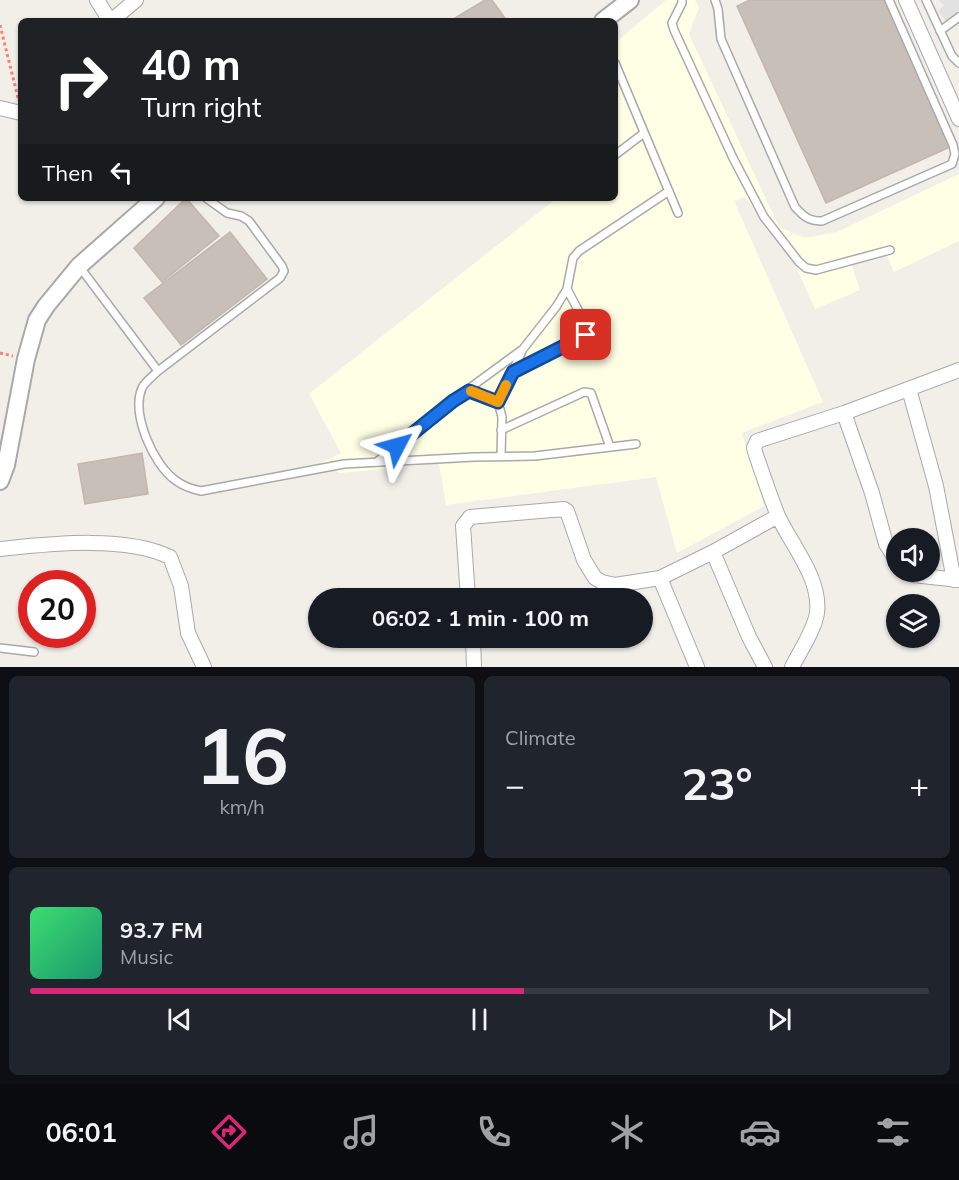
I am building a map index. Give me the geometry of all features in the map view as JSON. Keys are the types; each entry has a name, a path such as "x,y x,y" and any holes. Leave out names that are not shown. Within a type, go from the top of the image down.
{"street":[{"path":"97,0 108,18"},
{"path":"114,18 136,0"},
{"path":"607,18 630,0"},
{"path":"906,0 959,119"},
{"path":"0,108 18,112"},
{"path":"0,481 6,465 26,359 38,320 45,306 79,266 151,201"},
{"path":"792,667 817,614 816,594 808,571 778,516 756,455 754,447 757,441 844,413 959,370"},
{"path":"909,389 936,486 956,580 940,578"},
{"path":"844,413 872,493 886,544"},
{"path":"467,588 463,526 470,518 564,509 567,511 584,560 595,578 615,585 660,578 778,516"},
{"path":"0,549 61,542 86,543 157,551 170,557 180,586 188,633 204,667"},
{"path":"713,552 749,637 765,667"},
{"path":"660,578 697,667"},
{"path":"473,648 474,667"}],"lane":[{"path":"682,0 672,23 674,30 733,158 759,208 770,227 799,262 806,268 816,270 890,250"},
{"path":"715,0 721,39 795,207 813,221 822,221 952,164 955,154 953,145 889,0"},
{"path":"926,0 952,56 959,63"},
{"path":"940,32 959,17"},
{"path":"618,70 678,213"},
{"path":"618,153 644,133"},
{"path":"378,460 522,349 556,307 567,289 573,258 579,251 669,191"},
{"path":"210,201 226,213 241,216 249,221 284,271 280,278 158,372 142,387 138,407 144,435 157,459 173,479 187,488 201,491 344,464 378,460 535,456 636,444"},
{"path":"79,266 158,372"},
{"path":"513,372 586,335 586,325 567,289"},
{"path":"501,456 502,417 498,402 522,349"},
{"path":"469,391 498,402"},
{"path":"501,430 584,392 591,393 610,447"},
{"path":"0,648 34,652"}],"path":[{"path":"0,26 18,98"}],"shaded area":[{"path":"666,0 695,0 699,8 689,34 779,227 805,238 837,232 959,174 959,241 894,272 886,254 851,263 860,290 815,309 794,262 745,197 734,201 823,402 742,433 764,506 677,553 656,477 446,505 439,463 340,473 319,464 341,453 309,394 553,201 618,201 618,40"},
{"path":"939,0 959,0 959,11 946,21 938,11 944,6"}],"building":[{"path":"485,0 492,0 505,18 455,18"},
{"path":"750,0 887,0 952,146 826,203 737,6"},
{"path":"183,201 189,201 219,236 162,282 134,248"},
{"path":"230,232 267,279 181,345 144,298"},
{"path":"142,453 148,494 85,504 78,464"}],"slow traffic":[{"path":"471,391 498,402 506,385"}],"route":[{"path":"397,446 469,391 498,402 513,372 586,335"}]}
